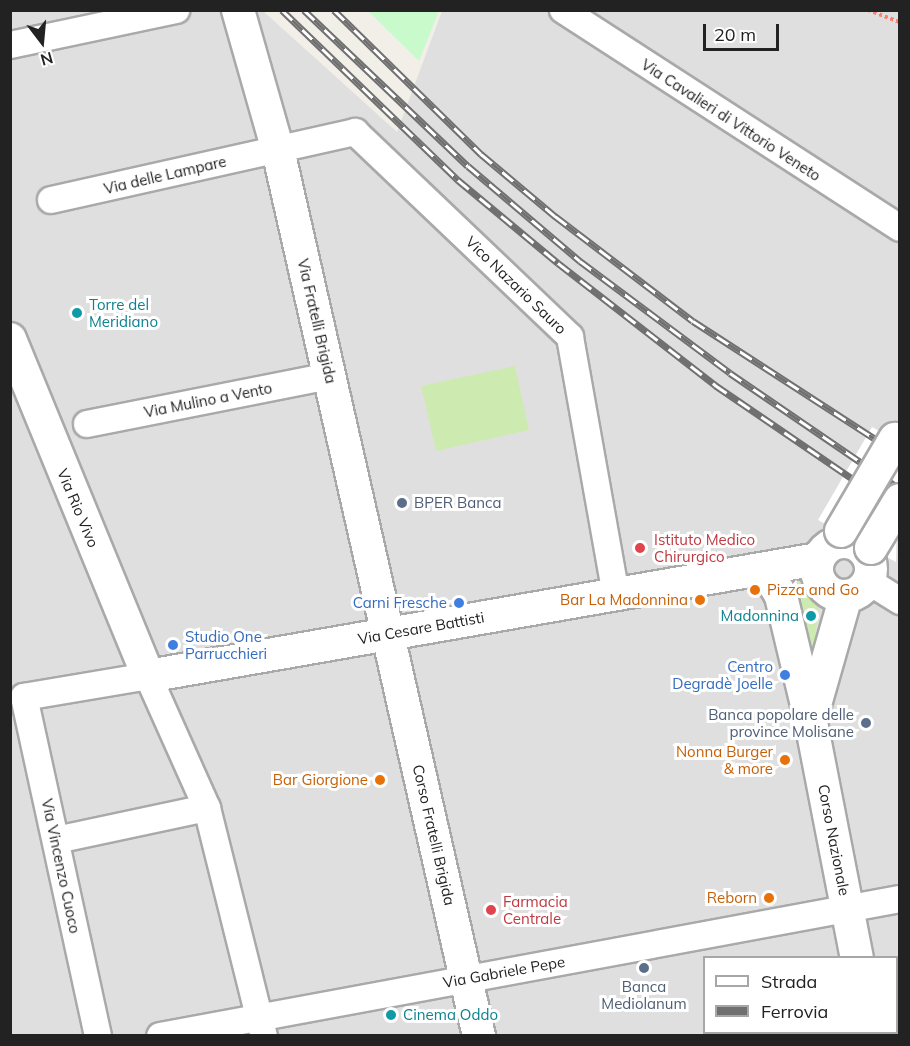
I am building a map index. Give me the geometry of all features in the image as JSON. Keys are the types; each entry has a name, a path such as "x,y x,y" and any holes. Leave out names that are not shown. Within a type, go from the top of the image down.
{"street":[{"path":"10,45 176,10"},
{"name":"Via Fratelli Brigida","path":"238,10 278,150 388,634"},
{"name":"Via Cavalieri di Vittorio Veneto","path":"563,10 900,228"},
{"name":"Vico Nazario Sauro","path":"278,150 355,132 570,337 616,595"},
{"name":"Via delle Lampare","path":"51,200 278,150"},
{"name":"Via Rio Vivo","path":"10,339 148,676"},
{"name":"Via Mulino a Vento","path":"87,424 329,376"},
{"path":"863,570 831,593 819,582 831,545 897,434"},
{"name":"Corso Nazionale","path":"811,722 863,570 900,500"},
{"path":"831,545 856,545 863,570 900,601"},
{"name":"Via Cesare Battisti","path":"24,698 765,569 831,545"},
{"name":"Corso Nazionale","path":"765,569 781,596 811,722 857,956"},
{"name":"Corso Fratelli Brigida","path":"388,634 479,1035"},
{"path":"148,676 207,808 262,1026"},
{"name":"Via Vincenzo Cuoco","path":"24,698 98,1035"},
{"path":"56,840 207,808"},
{"name":"Via Gabriele Pepe","path":"160,1035 262,1026 466,979 900,899"}],"path":[{"path":"868,10 900,22"}],"shaded area":[{"path":"10,11 263,11 397,132 442,11 899,11 899,1035 11,1035"}],"green space":[{"path":"368,11 439,11 419,61"},
{"path":"515,366 529,430 436,451 421,386"},
{"path":"800,576 803,588 819,605 811,675 790,578"}],"pier":[{"path":"872,427 899,442 896,562 818,520"}],"railway":[{"path":"282,10 458,180 558,263 715,385 900,511"},
{"path":"304,10 468,166 580,261 730,373 900,489"},
{"path":"334,10 481,154 555,216 693,321 900,455"}],"place":[{"name":"Torre del Meridiano","path":"77,313"},
{"name":"BPER Banca","path":"402,503"},
{"name":"Istituto Medico Chirurgico","path":"640,548"},
{"name":"Pizza and Go","path":"755,590"},
{"name":"Bar La Madonnina","path":"700,600"},
{"name":"Carni Fresche","path":"459,603"},
{"name":"Madonnina","path":"811,616"},
{"name":"Studio One Parrucchieri","path":"173,645"},
{"name":"Centro Degradè Joelle","path":"785,675"},
{"name":"Banca popolare delle province Molisane","path":"866,723"},
{"name":"Nonna Burger & more","path":"785,760"},
{"name":"Bar Giorgione","path":"380,780"},
{"name":"Reborn","path":"769,898"},
{"name":"Farmacia Centrale","path":"491,910"},
{"name":"Banca Mediolanum","path":"644,968"},
{"name":"Cinema Oddo","path":"391,1015"}]}
